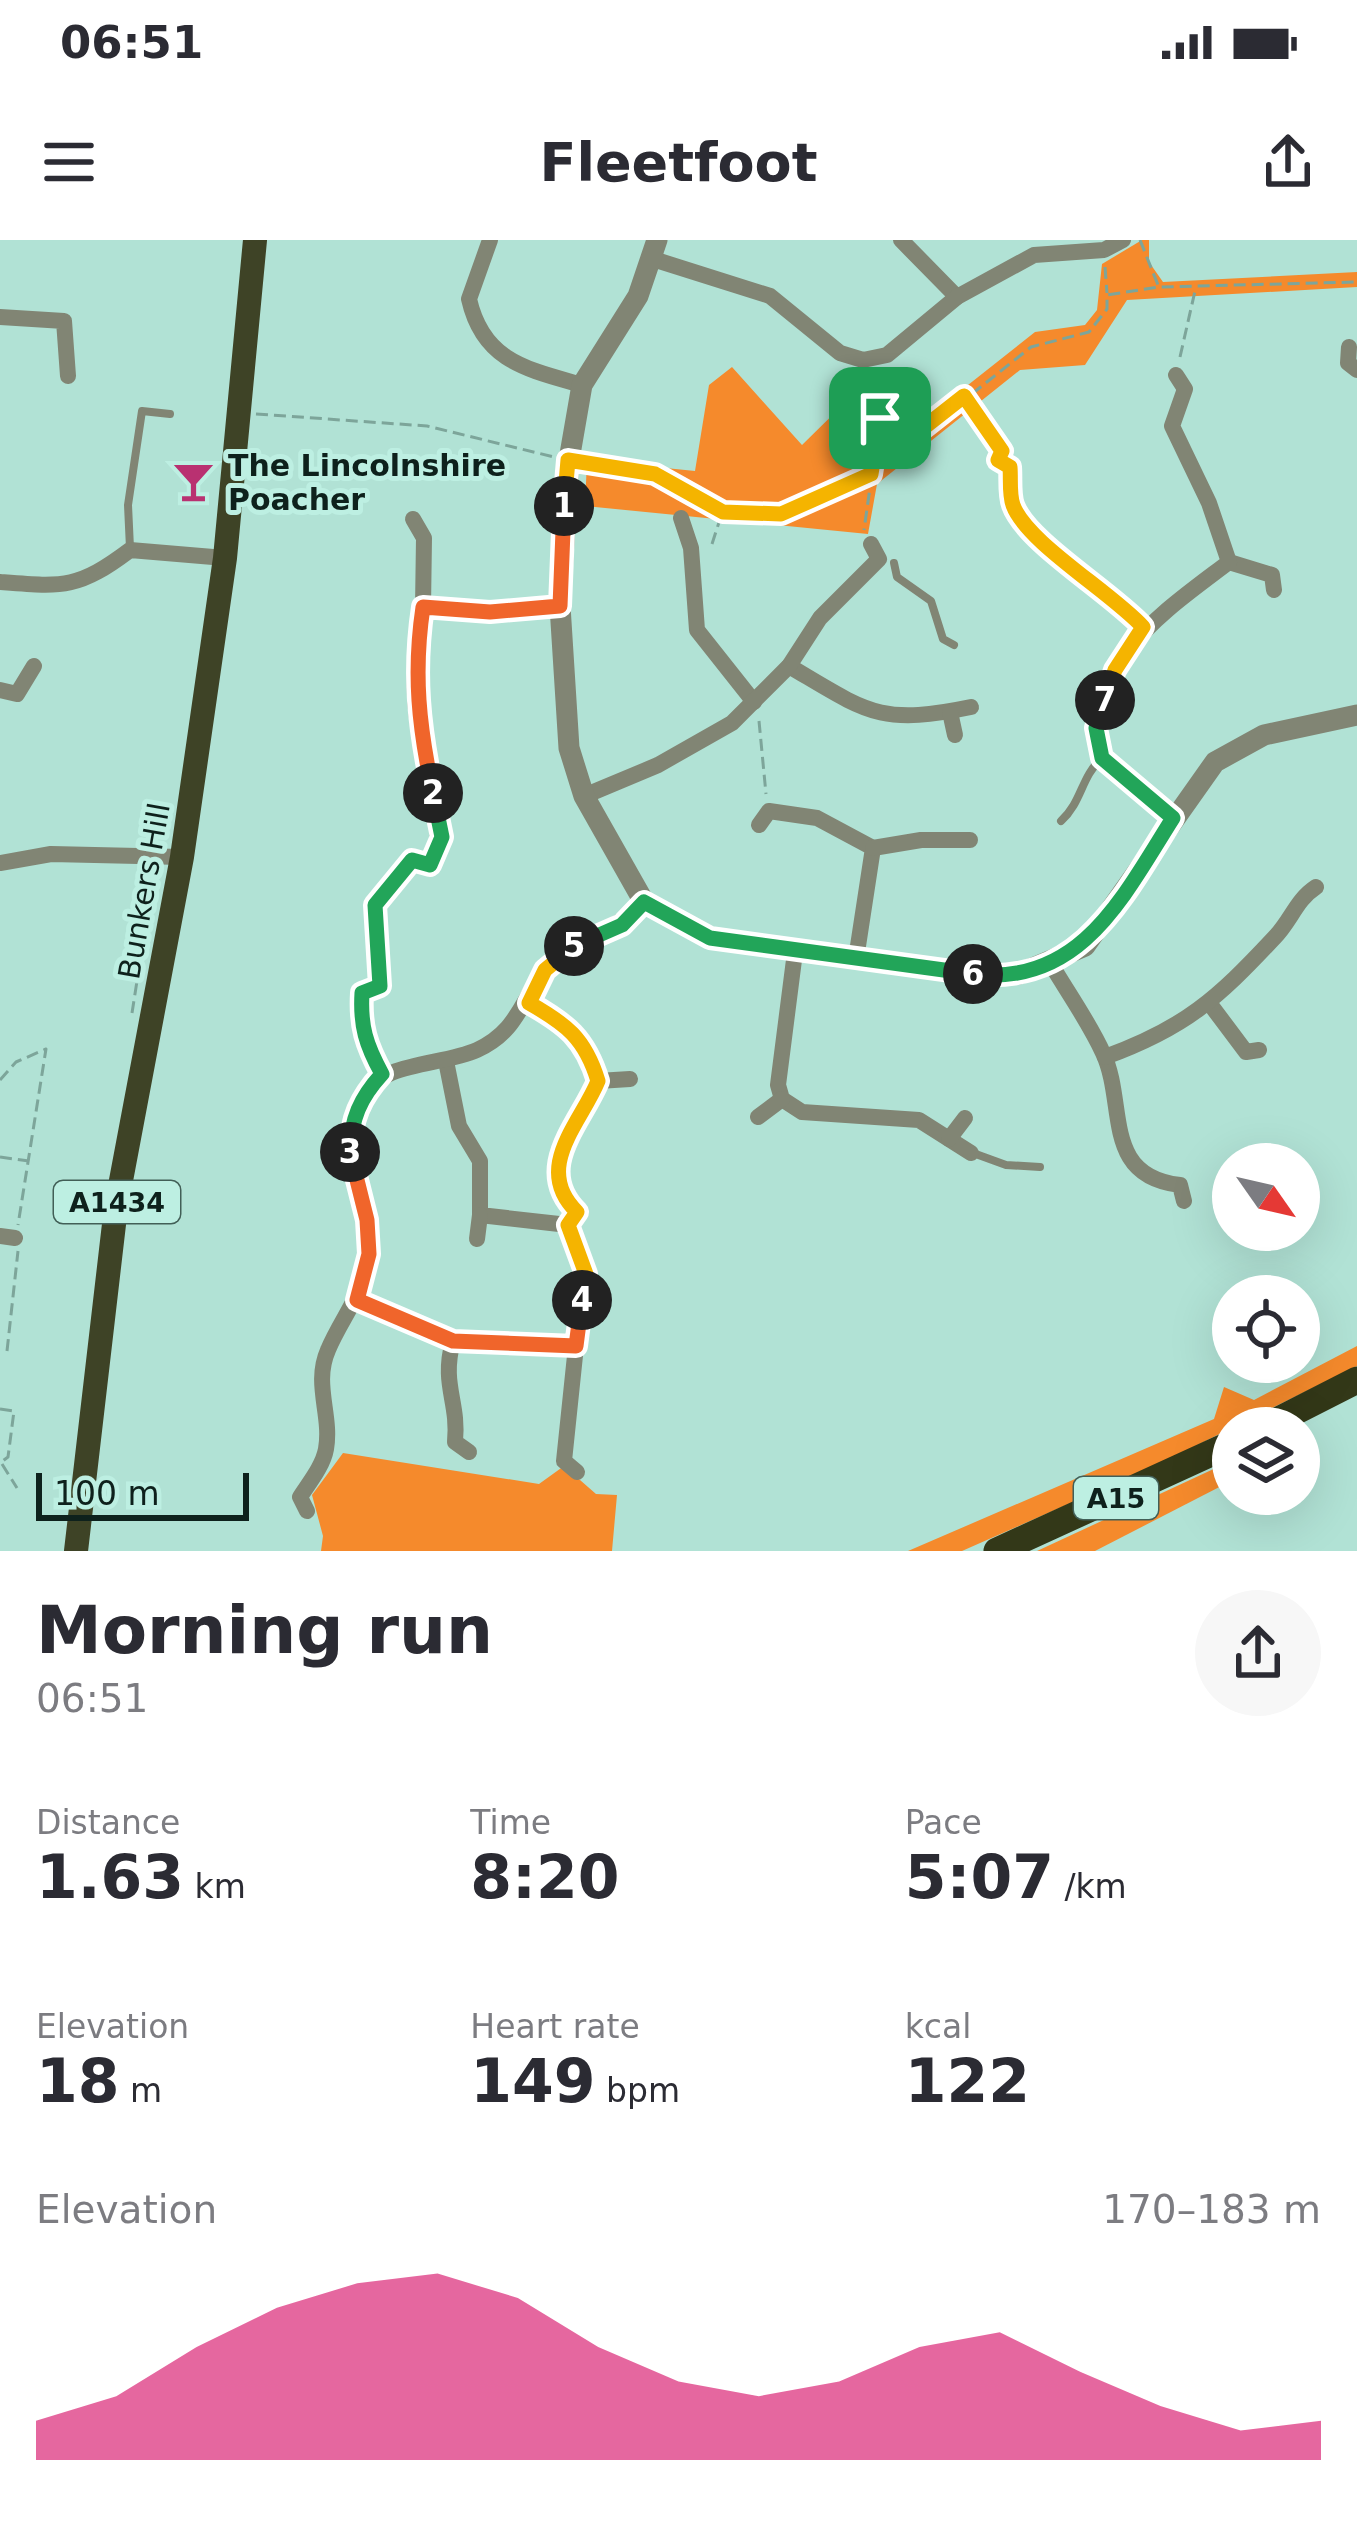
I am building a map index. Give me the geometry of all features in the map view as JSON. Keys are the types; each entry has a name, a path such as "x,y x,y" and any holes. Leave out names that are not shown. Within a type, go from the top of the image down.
{"highway":[{"path":"1304,1407 1357,1380"},
{"name":"A15","path":"997,1551 1212,1453"}],"main road":[{"name":"Bunkers Hill","path":"76,1551 116,1207 182,857 225,558 247,374 255,240"}],"street":[{"path":"490,240 469,299 487,346 510,365 582,386"},
{"path":"901,240 957,297"},
{"path":"1123,240 1104,250 1034,255 957,297 887,356 863,360 840,353 770,296 655,249 638,296 582,386 568,460 560,606 569,748 584,796 644,902 710,938 983,975 1019,974 1085,946 1215,762 1264,735 1357,716"},
{"path":"0,317 64,321 68,376"},
{"path":"1186,384 1172,426 1209,503 1229,562"},
{"path":"1010,461 1013,505 1036,541 1115,596 1143,627"},
{"path":"680,518 692,548 697,630 754,702"},
{"path":"413,520 424,538 423,607 414,666 416,713 442,837 421,863 438,884"},
{"path":"424,538 443,532"},
{"path":"692,548 712,544"},
{"path":"0,582 67,585 90,580 130,550 225,558"},
{"path":"584,796 658,765 732,723 789,666 820,618 881,556"},
{"path":"1229,562 1276,575"},
{"path":"1173,818 1102,758 1096,728 1115,670 1143,627 1229,562"},
{"path":"423,607 490,612 560,606"},
{"path":"0,691 17,694 34,666"},
{"path":"789,666 879,716 908,720 971,707"},
{"path":"950,712 955,735"},
{"path":"764,811 817,818 873,848 970,841"},
{"path":"943,863 945,840"},
{"path":"856,959 873,848"},
{"path":"0,863 51,854 182,857"},
{"path":"1105,1057 1164,1036 1210,1004 1280,933 1303,890"},
{"path":"296,1501 326,1456 328,1430 320,1386 326,1352 357,1300 369,1254 367,1220 350,1159 351,1126 363,1095 382,1074 446,1061 508,1030 529,1003 545,970 573,947 622,925 644,902"},
{"path":"795,952 778,1085 782,1099 802,1112 919,1120 971,1153"},
{"path":"1051,964 1105,1057 1120,1137 1135,1165 1150,1178 1184,1187"},
{"path":"380,986 356,987 364,1040 382,1074"},
{"path":"529,1003 572,1027 590,1054 598,1081 590,1101"},
{"path":"1210,1004 1248,1056"},
{"path":"446,1061 459,1126 480,1161 477,1239"},
{"path":"598,1081 630,1079"},
{"path":"758,1117 782,1099"},
{"path":"949,1139 965,1118"},
{"path":"480,1216 574,1226"},
{"path":"357,1300 453,1341 576,1346"},
{"path":"563,1467 579,1323"},
{"path":"436,1450 462,1447 444,1373 453,1341"}],"lane":[{"path":"130,550 128,505 142,411 170,414"},
{"path":"881,556 897,577 931,601 943,639 954,645"},
{"path":"1060,821 1083,794 1087,772 1102,758"},
{"path":"971,1153 1006,1165 1040,1166"}],"path":[{"path":"1140,240 1159,287"},
{"path":"251,421 252,414 427,426 568,460 655,474 723,512 781,514 871,474 1031,346 1090,332 1107,309 1104,250"},
{"path":"1107,295 1159,287 1357,281"},
{"path":"1186,384 1195,289"},
{"path":"863,360 860,389 880,418 908,440"},
{"path":"964,396 1010,461"},
{"path":"880,418 864,532 881,556"},
{"path":"712,544 723,512"},
{"path":"754,702 767,762 764,811"},
{"path":"380,986 375,905 421,863"},
{"path":"0,1080 16,1062 46,1049 31,1161 8,1237 19,1258 7,1351"},
{"path":"579,1323 586,1274 557,1163 566,1134 590,1101"},
{"path":"0,1157 31,1161"},
{"path":"0,1409 14,1411 8,1457 1,1463 16,1488"}],"shaded area":[{"path":"1149,240 1149,262 1163,282 1357,272 1357,287 1127,300 1085,365 1020,370 877,484 868,534 585,506 587,460 695,471 709,385 732,367 802,445 864,384 906,434 1035,332 1085,325 1097,310 1102,264"},
{"path":"1357,1346 1357,1366 1274,1407 1218,1407 1224,1387 1254,1400 1286,1383 1320,1383 1320,1365"},
{"path":"1212,1420 1212,1438 962,1551 908,1551"},
{"path":"343,1453 539,1484 564,1466 596,1494 617,1495 612,1551 321,1551 323,1536 312,1495"},
{"path":"1212,1470 1212,1491 1095,1551 1037,1551"}],"place":[{"name":"The Lincolnshire Poacher","path":"194,482"}],"route":[{"path":"964,396 1002,451 998,460 1010,467 1013,505 1036,541 1115,596 1143,627 1115,670 1096,728 1102,758 1173,818 1111,915 1085,946 1019,974 983,975 710,938 644,902 622,925 573,947 545,970 529,1003 572,1027 590,1054 598,1081 566,1134 557,1163 571,1207 577,1212 568,1225 586,1274 576,1346 453,1341 357,1300 369,1254 367,1220 350,1159 351,1126 363,1095 382,1074 364,1040 361,1018 362,993 380,986 375,905 394,888 412,860 430,865 442,837 416,713 414,666 423,607 490,612 560,606 568,460 655,474 723,512 781,514 871,474 880,418 908,440 964,396"}]}
